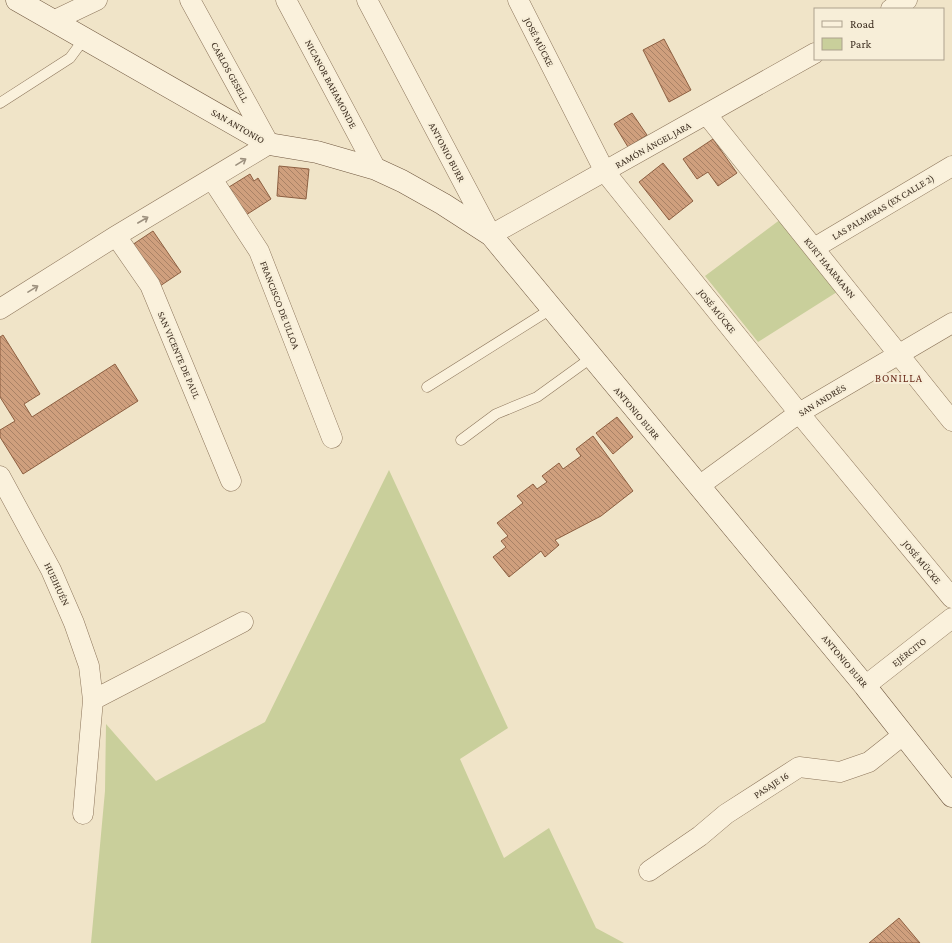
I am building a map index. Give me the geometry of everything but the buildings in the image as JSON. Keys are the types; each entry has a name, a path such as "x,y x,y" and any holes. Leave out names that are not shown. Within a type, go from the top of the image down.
{"street":[{"name":"SAN ANTONIO","path":"17,0 269,144 317,152 376,169 402,181 443,204 491,235"},
{"path":"53,21 97,0"},
{"name":"CARLOS GESELL","path":"190,0 269,144"},
{"name":"NICANOR BAHAMONDE","path":"286,0 376,169"},
{"name":"ANTONIO BURR","path":"368,0 491,235 591,358 865,686 952,796"},
{"name":"JOSÉ MÜCKE","path":"518,0 605,172 799,413 952,598"},
{"path":"893,8 907,0"},
{"name":"RAMÓN ÁNGEL JARA","path":"491,235 814,54"},
{"name":"KURT HAARMANN","path":"707,115 952,421"},
{"path":"0,310 116,236 212,180 269,144"},
{"name":"LAS PALMERAS (EX CALLE 2)","path":"814,248 952,166"},
{"name":"FRANCISCO DE ULLOA","path":"212,180 260,251 332,438"},
{"name":"SAN VICENTE DE PAUL","path":"116,236 150,285 231,481"},
{"name":"SAN ANDRÉS","path":"699,486 799,413 952,323"},
{"name":"HUEIHUÉN","path":"0,476 51,570 74,623 89,666 93,700 83,814"},
{"name":"EJÉRCITO","path":"865,686 952,618"},
{"path":"93,700 242,622"},
{"name":"PASAJE 16","path":"649,871 700,836 726,814 799,767 840,772 870,762 903,734"}],"lane":[{"path":"0,103 70,58 84,38"},
{"path":"427,387 551,309"},
{"path":"461,440 496,414 537,397 591,358"}],"green space":[{"path":"781,219 837,292 758,342 705,276"},
{"path":"389,470 508,728 460,759 504,858 549,828 596,928 624,943 91,943 105,791 106,724 156,781 265,722"}],"district":[{"name":"BONILLA","path":"899,378"}]}
